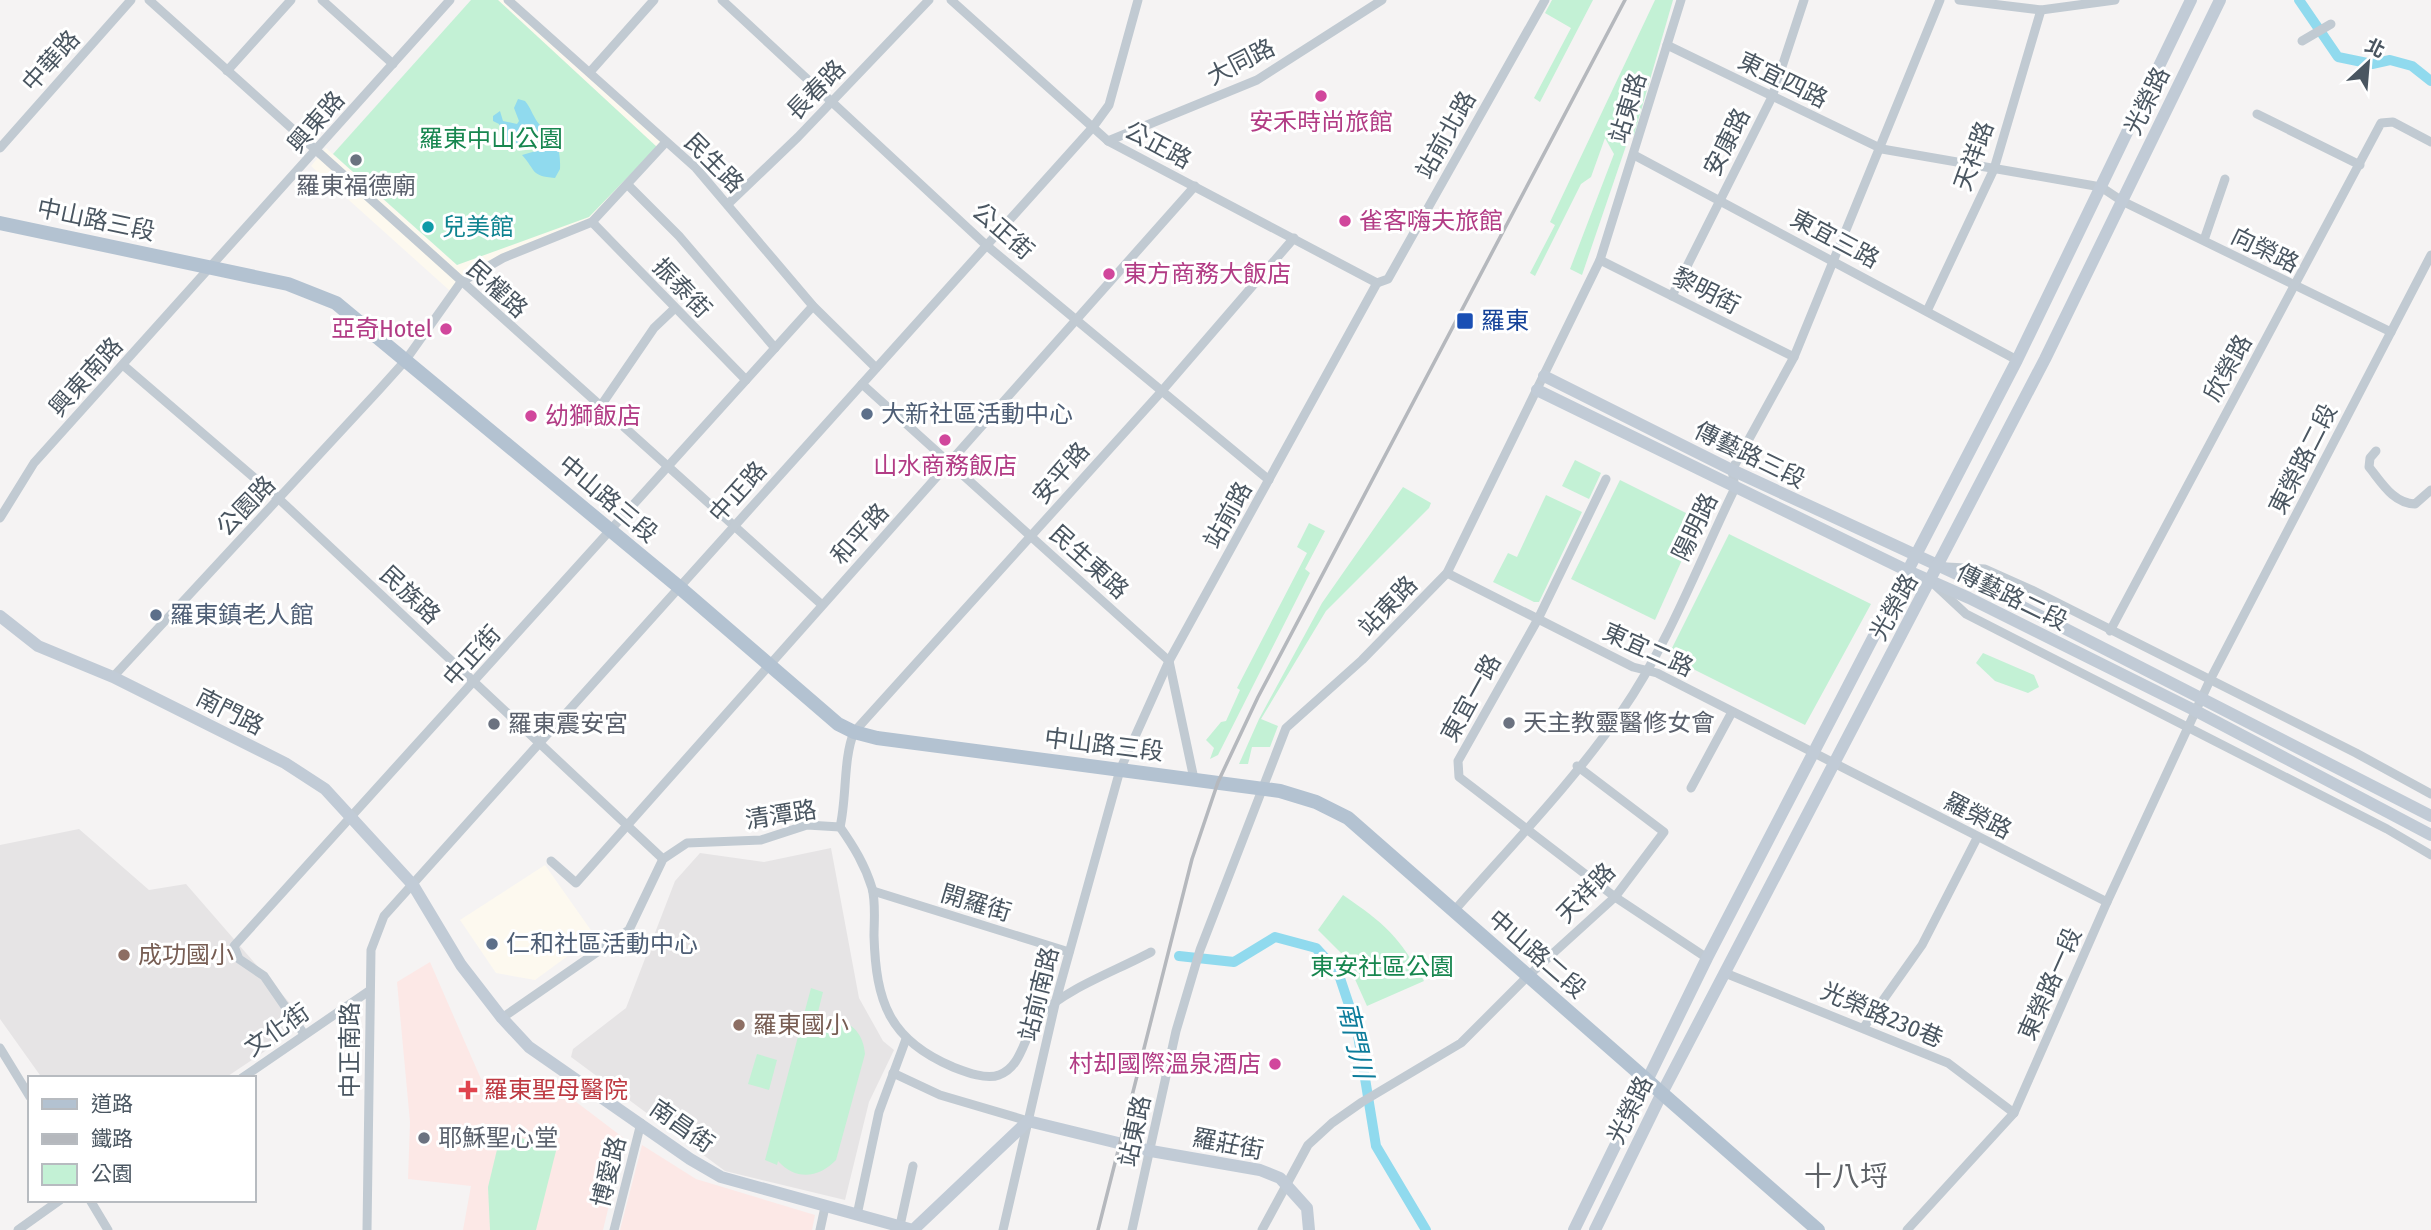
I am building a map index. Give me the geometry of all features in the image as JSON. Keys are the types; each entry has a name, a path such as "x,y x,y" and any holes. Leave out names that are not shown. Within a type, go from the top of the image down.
{"main road":[{"name":"中山路三段","path":"0,223 288,284 323,296 679,587 838,723 854,732 877,738 1194,779"},
{"name":"中山路二段","path":"1194,779 1301,796 1348,818 1818,1230"}],"street":[{"name":"中華路","path":"0,148 131,0"},
{"name":"民權路","path":"149,0 821,604"},
{"path":"227,71 291,0"},
{"path":"322,0 393,64"},
{"name":"興東路","path":"211,269 450,0"},
{"name":"民生路","path":"508,0 666,142 728,204 813,306 876,368"},
{"path":"590,72 654,0"},
{"name":"公正街","path":"722,0 986,245 1269,480"},
{"name":"長春路","path":"728,204 929,0"},
{"name":"公正路","path":"951,0 1108,141 1377,283"},
{"name":"中正路","path":"413,885 1093,127 1109,105 1138,0"},
{"name":"大同路","path":"1108,141 1257,80 1382,0"},
{"name":"站前北路","path":"1377,283 1388,279 1545,0"},
{"name":"站東路","path":"1132,1230 1176,1031 1199,950 1286,728 1362,660 1447,573 1600,260 1681,0"},
{"name":"安康路","path":"1672,296 1772,97 1804,0"},
{"name":"陽明路","path":"1454,911 1527,828 1621,712 1647,670 1735,488 1732,470 1794,358 1882,149 1940,0"},
{"path":"1959,0 2041,10 2115,0"},
{"name":"光榮路","path":"1574,1230 1707,958 2017,360 2191,0"},
{"name":"光榮路","path":"1595,1230 1662,1093 1832,764 1932,582 2220,0"},
{"name":"天祥路","path":"1927,311 1994,169 2041,10"},
{"path":"2302,41 2332,24"},
{"name":"東宜四路","path":"1667,45 1882,149 2101,187"},
{"path":"2257,114 2360,165"},
{"name":"欣榮路","path":"2110,631 2381,124 2393,122 2431,142"},
{"path":"461,282 503,258 592,222 666,142"},
{"name":"東宜三路","path":"1634,155 1835,260 2017,360"},
{"path":"2204,240 2225,179"},
{"path":"628,185 679,236 775,348"},
{"name":"和平路","path":"551,861 576,883 1195,186"},
{"name":"向榮路","path":"2101,187 2122,201 2391,332"},
{"name":"振泰街","path":"592,222 746,380"},
{"name":"安平路","path":"854,732 1161,392 1294,238"},
{"name":"東榮路二段","path":"2196,711 2431,255"},
{"name":"黎明街","path":"1600,260 1794,358"},
{"name":"興東南路","path":"0,518 34,464 211,269"},
{"name":"公園路","path":"113,677 405,361 461,282"},
{"name":"站前路","path":"1120,769 1169,661 1377,283"},
{"name":"中正街","path":"304,1034 264,976 239,959 234,946 813,306"},
{"path":"600,407 654,328 674,309"},
{"name":"民族路","path":"123,365 279,499 663,859"},
{"name":"傳藝路三段","path":"1544,376 1732,470 1939,567"},
{"name":"民生東路","path":"862,384 1169,661"},
{"name":"傳藝路三段","path":"1537,390 1932,582"},
{"path":"2376,451 2370,458 2370,467 2394,497 2406,504 2415,504 2431,490"},
{"name":"東宜一路","path":"1606,479 1538,619 1458,761 1459,777 1615,897 1707,958"},
{"name":"傳藝路二段","path":"1939,567 1985,569 2356,753 2431,794"},
{"name":"傳藝路二段","path":"1939,567 2203,696 2431,816"},
{"name":"東宜二路","path":"1447,573 1633,667 1647,670 1732,712 1832,764"},
{"name":"傳藝路二段","path":"1932,582 2196,711 2431,835"},
{"name":"傳藝路二段","path":"1932,582 1966,614 2387,829 2431,855"},
{"name":"南門路","path":"0,616 37,646 113,677 285,763 326,789 413,885"},
{"path":"1169,661 1194,779"},
{"name":"東榮路一段","path":"1908,1230 2014,1112 2106,902 2196,711"},
{"path":"1691,788 1732,712"},
{"path":"840,827 847,797 849,747 854,732"},
{"name":"羅榮路","path":"1832,764 2106,902"},
{"name":"天祥路","path":"1286,1182 1308,1145 1332,1123 1377,1092 1461,1043 1528,976 1615,897 1664,832 1577,766"},
{"name":"站前南路","path":"1003,1230 1056,1000 1120,769"},
{"name":"清潭路","path":"663,859 687,843 761,840 807,825 840,827 859,854 873,891 877,979 881,1001 895,1028 906,1039 943,1062 971,1074 997,1076 1011,1068 1037,1018 1056,1000"},
{"path":"1864,1027 1922,945 1977,838"},
{"path":"502,1018 629,930 663,859"},
{"name":"中正南路","path":"368,1230 369,991 372,950 377,928 384,916 413,885"},
{"name":"南昌街","path":"413,885 461,965 502,1018 529,1047 721,1177 914,1230 1028,1121"},
{"name":"開羅街","path":"873,891 1069,952"},
{"path":"1056,1000 1151,952"},
{"name":"光榮路230巷","path":"1725,973 1948,1063 2014,1112"},
{"name":"文化街","path":"245,1076 369,991"},
{"path":"857,1215 879,1112 906,1039"},
{"path":"0,1048 28,1094"},
{"path":"893,1073 940,1096 1028,1121"},
{"name":"羅莊街","path":"1028,1121 1151,1151 1260,1170 1286,1182 1307,1208 1309,1230"},
{"name":"博愛路","path":"614,1230 641,1123"},
{"path":"899,1228 913,1166"},
{"path":"1262,1230 1286,1182"},
{"path":"18,1230 57,1202"},
{"path":"91,1202 108,1230"},
{"path":"820,1230 825,1207"}],"shaded area":[{"path":"498,0 515,0 666,142 592,222 503,258 449,290 311,166 326,148 457,265 656,147"},
{"name":"成功國小","path":"79,829 149,890 186,884 307,1023 228,1076 41,1076 0,1019 0,845"},
{"name":"羅東國小","path":"831,848 859,998 883,1041 894,1050 869,1102 845,1200 725,1171 571,1057 573,1049 626,1008 675,881 700,853 764,862"},
{"path":"545,865 595,936 535,980 496,973 460,920"},
{"name":"羅東聖母醫院","path":"430,962 481,1079 575,1101 625,1139 603,1230 463,1230 471,1186 408,1179 410,1122 397,982"},
{"name":"羅東聖母醫院","path":"642,1145 696,1179 815,1215 812,1230 620,1230"}],"green space":[{"name":"羅東中山公園","path":"471,0 498,0 657,147 589,217 457,265 333,154"},
{"path":"1552,0 1593,0 1540,102 1534,98 1571,28 1545,13"},
{"path":"1655,0 1673,0 1634,135 1626,133 1624,136 1627,143 1582,275 1570,269 1614,154 1605,138 1591,177 1581,184 1535,276 1530,273 1555,225 1550,222"},
{"path":"1575,460 1601,473 1589,499 1562,486"},
{"path":"1620,480 1700,520 1655,620 1571,579"},
{"path":"1403,487 1431,503 1429,508 1326,611 1261,719 1278,726 1270,747 1252,747 1248,764 1239,764 1259,719 1322,603"},
{"path":"1546,495 1582,512 1539,602 1534,602 1493,582 1508,553 1517,557"},
{"path":"1309,523 1325,531 1305,569 1310,573 1218,755 1210,759 1214,748 1206,740 1221,722 1226,721 1240,690 1237,688 1307,553 1297,547"},
{"path":"1729,534 1871,604 1805,725 1671,658 1670,652"},
{"path":"1983,653 2034,675 2039,687 2028,693 1995,681 1976,663"},
{"name":"東安社區公園","path":"1343,895 1390,932 1424,981 1367,1006 1345,957 1318,930"},
{"path":"811,988 823,992 816,1020 834,1019 849,1025 860,1036 865,1054 836,1160 822,1171 807,1175 792,1172 778,1161 777,1165 765,1160"},
{"path":"757,1054 777,1060 769,1090 748,1084"},
{"path":"501,1133 557,1147 536,1230 490,1230 488,1187"}],"water":[{"path":"518,99 525,101 538,123 556,144 560,169 555,178 537,174 522,155 536,151 538,143 531,133 525,136 523,144 505,142 499,124 493,121 493,116 500,111 503,121 517,124 519,121 514,108"}],"waterway":[{"path":"2299,0 2338,57 2372,64 2390,60 2412,66 2431,81"},
{"name":"南門川","path":"1179,956 1234,962 1275,937 1316,948 1338,972 1357,1029 1376,1146 1426,1230"}],"railway":[{"path":"1098,1230 1192,859 1218,782 1258,697 1625,0"}],"place":[{"name":"安禾時尚旅館","path":"1321,96"},
{"name":"羅東福德廟","path":"356,160"},
{"name":"雀客嗨夫旅館","path":"1345,221"},
{"name":"兒美館","path":"428,227"},
{"name":"東方商務大飯店","path":"1109,274"},
{"name":"羅東","path":"1465,321"},
{"name":"亞奇Hotel","path":"446,329"},
{"name":"大新社區活動中心","path":"867,414"},
{"name":"幼獅飯店","path":"531,416"},
{"name":"山水商務飯店","path":"945,440"},
{"name":"羅東鎮老人館","path":"156,615"},
{"name":"天主教靈醫修女會","path":"1509,723"},
{"name":"羅東震安宮","path":"494,724"},
{"name":"仁和社區活動中心","path":"492,944"},
{"name":"成功國小","path":"124,955"},
{"name":"羅東國小","path":"739,1025"},
{"name":"村却國際溫泉酒店","path":"1275,1064"},
{"name":"羅東聖母醫院","path":"468,1090"},
{"name":"耶穌聖心堂","path":"424,1138"}],"district":[{"name":"十八埒","path":"1846,1176"}]}
